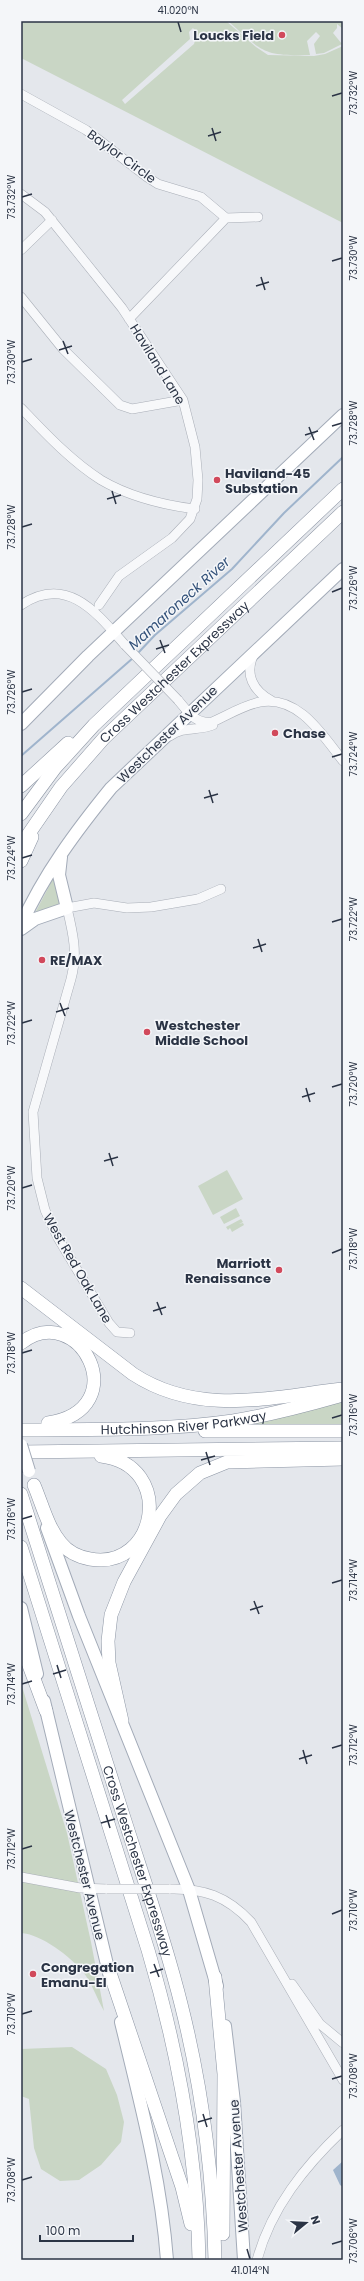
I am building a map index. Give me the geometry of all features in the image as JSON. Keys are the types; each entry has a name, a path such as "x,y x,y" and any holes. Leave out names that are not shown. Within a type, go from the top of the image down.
{"highway":[{"name":"Cross Westchester Expressway","path":"21,814 70,750 135,686 343,489"},
{"name":"Cross Westchester Expressway","path":"21,845 47,806 74,771 108,734 343,512"},
{"path":"21,786 135,686"},
{"path":"21,861 47,806"},
{"path":"21,1288 133,1374 152,1385 179,1396 200,1400 229,1402 343,1389"},
{"path":"21,1343 34,1336 46,1333 68,1337 85,1351 91,1363 94,1377 89,1397 74,1416 62,1421 21,1429"},
{"name":"Hutchinson River Parkway","path":"21,1429 110,1428 228,1421 279,1412 343,1395"},
{"path":"110,1428 181,1432 343,1431"},
{"name":"Hutchinson River Parkway","path":"21,1452 340,1448"},
{"path":"34,1485 57,1537 72,1552 92,1559 106,1559 122,1554 138,1542 146,1529 150,1509 148,1493 139,1475 128,1465 111,1458 60,1452"},
{"path":"122,1721 109,1663 109,1634 111,1615 121,1588 160,1516 176,1494 200,1472 227,1462 343,1459"},
{"name":"Cross Westchester Expressway","path":"21,1494 154,1910 181,2005 204,2123 213,2202 215,2260"},
{"name":"Cross Westchester Expressway","path":"21,1547 148,1950 167,2015 188,2127 196,2195 199,2260"},
{"path":"21,1644 46,1711"},
{"path":"108,1967 184,2197 195,2260"},
{"path":"215,1977 223,2058 222,2260"}],"main road":[{"path":"21,724 114,632 343,415"},
{"name":"Westchester Avenue","path":"21,925 43,882 62,852 106,794 134,764 343,569"},
{"path":"21,929 35,919 66,908 59,875 62,852"},
{"path":"21,1445 67,1584 189,1890"},
{"name":"Westchester Avenue","path":"21,1608 156,2168 163,2213 167,2260"},
{"name":"Westchester Avenue","path":"189,1890 215,1977 232,2079 244,2260"}],"street":[{"name":"Baylor Circle","path":"21,94 86,130 158,184 200,197 226,218"},
{"name":"Haviland Lane","path":"21,194 33,202 52,220 129,318 183,400 195,447 198,480 195,508 190,519 172,538 118,576 99,605"},
{"path":"129,318 226,218 258,217"},
{"path":"21,250 52,220"},
{"path":"21,296 63,349 120,405 132,409 183,400"},
{"path":"21,408 89,472 102,481 148,499 195,508"},
{"path":"21,605 44,595 69,596 87,604 195,719 205,723 212,722 252,704 273,701"},
{"path":"256,650 250,666 251,678 257,691 273,701 289,706 304,715 317,728 343,761"},
{"path":"134,764 176,732 212,726 228,715"},
{"path":"66,908 94,903 127,908 151,907 198,899 220,888"},
{"name":"West Red Oak Lane","path":"66,908 75,946 74,970 33,1112 37,1178 45,1210 58,1238 109,1323 117,1332 130,1333"},
{"path":"21,1877 88,1888 205,1891 241,1911 258,1930 343,2080"},
{"path":"276,1962 302,1995 320,2024 343,2043"},
{"path":"257,2260 267,2231 283,2200 308,2166 343,2130"}],"green space":[{"path":"21,21 226,21 256,47 268,55 314,56 325,54 343,46 343,223 21,58","holes":["193,28 197,33 194,44 125,104 122,100 190,39 189,32"]},
{"name":"Loucks Field","path":"228,21 343,21 343,29 337,24 337,28 333,33 342,44 324,53 316,54 314,44 320,36 316,32 307,41 310,55 272,53 257,46"},
{"path":"55,875 62,904 35,913"},
{"path":"227,1170 243,1199 213,1215 198,1186"},
{"path":"236,1208 240,1216 224,1224 220,1217"},
{"path":"241,1219 243,1222 239,1224 243,1223 244,1225 232,1232 230,1228 228,1230 226,1227"},
{"path":"343,1400 343,1424 234,1427"},
{"path":"21,1683 67,1833 91,1942 104,2011 92,1986 78,1966 55,1947 37,1937 21,1933"},
{"path":"72,2047 106,2069 117,2095 124,2122 121,2142 101,2165 79,2180 60,2181 41,2169 34,2148 29,2099 21,2096 21,2049"}],"water":[{"path":"343,2161 343,2187 340,2185 333,2170"}],"waterway":[{"name":"Mamaroneck River","path":"138,653 155,635 232,569 284,513 343,457"},
{"name":"Mamaroneck River","path":"21,756 133,658"}],"place":[{"name":"Loucks Field","path":"282,35"},
{"name":"Haviland-45 Substation","path":"217,480"},
{"name":"Chase","path":"275,733"},
{"name":"RE/MAX","path":"42,960"},
{"name":"Westchester Middle School","path":"147,1032"},
{"name":"Marriott Renaissance","path":"279,1270"},
{"name":"Congregation Emanu-El","path":"33,1974"}]}
